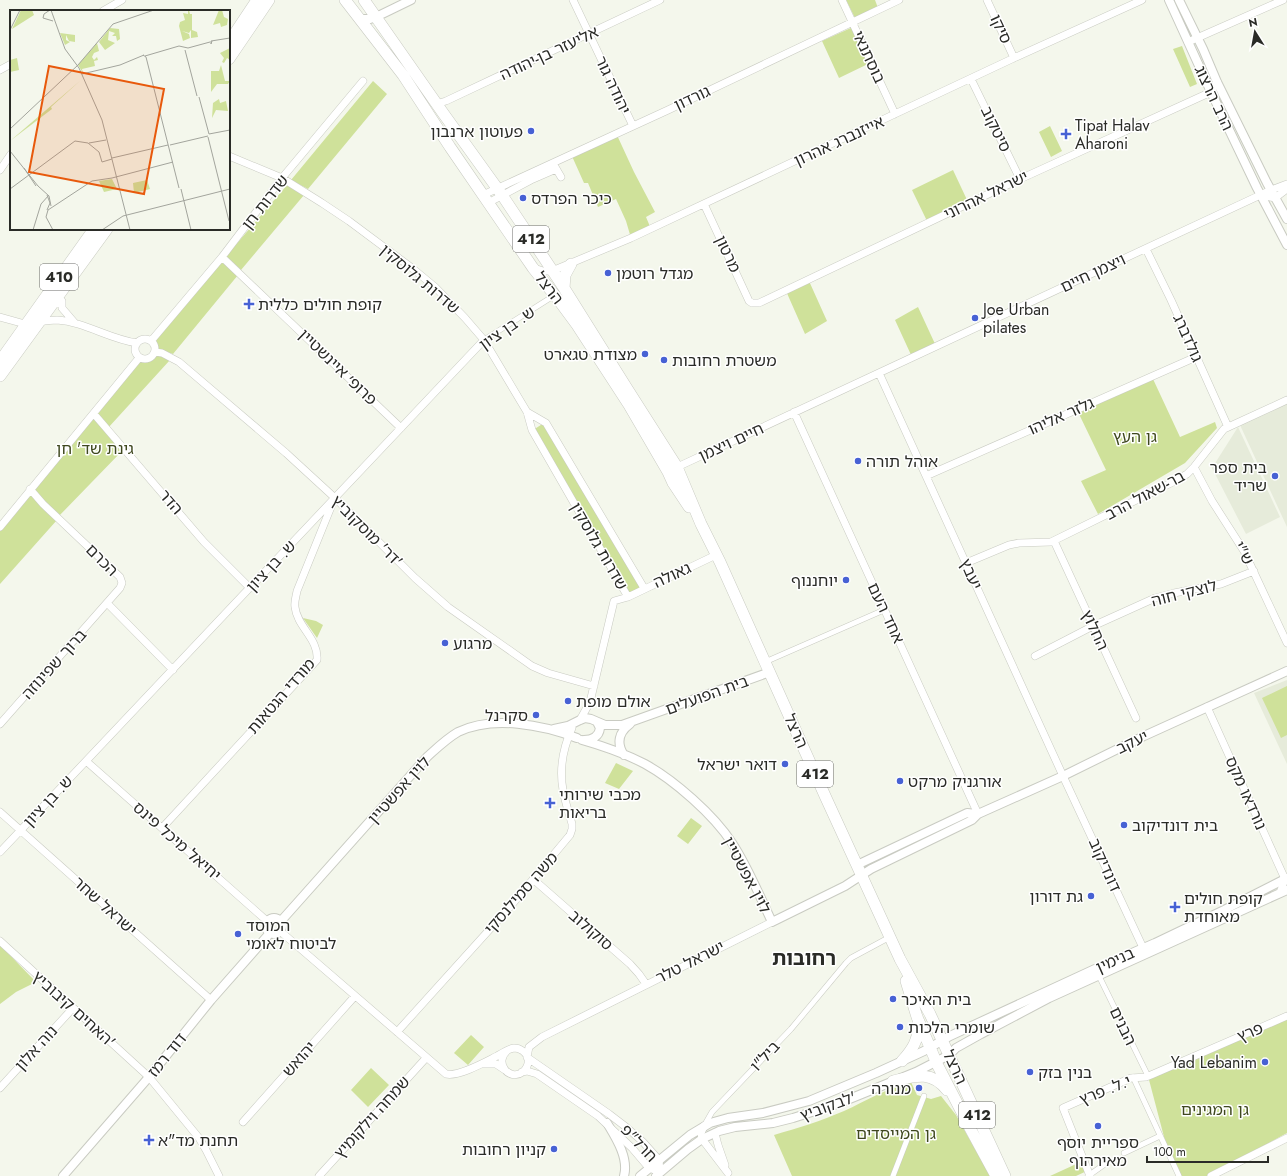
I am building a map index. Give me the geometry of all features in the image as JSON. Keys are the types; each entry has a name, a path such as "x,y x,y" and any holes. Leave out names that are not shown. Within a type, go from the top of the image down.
{"main road":[{"path":"230,40 257,0"},
{"path":"230,58 269,0"},
{"name":"הרצל","path":"345,0 403,76 533,268 577,325 673,470"},
{"name":"הרצל","path":"364,0 436,104 500,192 564,288 673,470 716,554 900,959 930,1014 1005,1176"},
{"name":"410","path":"0,361 93,230"},
{"name":"410","path":"0,376 54,304 106,230"},
{"path":"564,288 565,275 571,264"},
{"name":"הרצל","path":"900,959 917,1017 930,1047 996,1176"},
{"path":"902,1061 916,1043 918,1031 917,1017"},
{"path":"893,1081 921,1076 934,1079 944,1086 959,1106"}],"street":[{"path":"360,19 370,19 376,17 410,0"},
{"name":"יהודה גור","path":"573,0 633,126"},
{"name":"אליעזר בן-יהודה","path":"436,104 446,101 660,0"},
{"name":"בוסתנאי","path":"842,0 895,114"},
{"name":"גורדון","path":"500,192 533,179 554,166 633,126 899,0"},
{"name":"סיקו","path":"987,0 1014,58"},
{"name":"אייזנברג אהרון","path":"533,268 552,271 571,264 704,204 1014,58 1142,0"},
{"name":"הרב הרצוג","path":"1169,0 1211,92 1287,245"},
{"name":"הרב הרצוג","path":"1179,0 1217,82 1287,219"},
{"path":"1188,42 1283,0"},
{"path":"105,10 120,1"},
{"path":"113,10 120,1"},
{"path":"0,70 10,65"},
{"name":"סיטקוב","path":"972,79 1020,179"},
{"name":"שדרות חן","path":"151,341 222,257 282,178 363,81"},
{"path":"1211,92 1217,82"},
{"name":"ישראל אהרוני","path":"752,303 759,303 809,281 1020,179 1211,92"},
{"path":"0,170 10,155"},
{"name":"שדרות גלוסקין","path":"230,156 282,178 349,221 412,268 448,300 484,340 527,412 532,430 628,597 614,601 590,702 574,726"},
{"path":"554,166 561,177"},
{"name":"ויצמן חיים","path":"794,412 1271,190 1287,184"},
{"path":"1261,195 1275,198 1287,189"},
{"path":"486,199 500,192"},
{"name":"מרטון","path":"704,204 749,301 752,303"},
{"name":"גולדברג","path":"1146,249 1228,427"},
{"name":"פרופ׳ איינשטיין","path":"222,257 401,428"},
{"name":"ש. בן ציון","path":"0,852 484,340 555,295"},
{"path":"54,304 62,301 62,308 74,322"},
{"path":"0,316 25,324 56,320 74,322 122,341 136,343 143,339 151,341 155,347 155,352 151,358 139,358 134,349 136,343"},
{"name":"דר' מוסקוביץ'","path":"155,352 162,353 179,362 286,453 335,498 415,578 448,608 532,666 548,673 594,686"},
{"name":"גלזר אליהו","path":"926,476 1196,357"},
{"path":"0,527 139,358"},
{"name":"יעבץ","path":"879,372 1063,776"},
{"name":"בר-שאול הרב","path":"1054,541 1187,474 1222,432 1228,427 1287,400"},
{"name":"שדרות גלוסקין","path":"527,412 546,423 644,588"},
{"name":"חיים ויצמן","path":"673,470 794,412"},
{"name":"אחד העם","path":"794,412 978,814"},
{"name":"הדר","path":"94,414 204,542 250,588"},
{"name":"ש\"י","path":"1194,467 1212,501 1244,551 1287,643"},
{"name":"הכרם","path":"30,489 43,504 120,577 122,583 120,588 107,603 172,670"},
{"name":"מורדי הגטאות","path":"162,828 317,660 318,653 313,641 300,622 296,613 295,602 297,591 335,498"},
{"path":"966,563 1009,545 1054,541"},
{"name":"החלוץ","path":"1054,541 1136,718"},
{"name":"גאולה","path":"628,597 716,554"},
{"name":"לוצקי חוה","path":"1034,656 1093,626 1155,598 1221,584 1254,571"},
{"name":"ברוך שפינוזה","path":"0,724 107,603"},
{"path":"768,667 884,610"},
{"name":"בית הפועלים","path":"596,722 614,726 633,722 768,667"},
{"name":"יעקב","path":"859,870 972,820 978,814 1063,776 1144,736 1287,671"},
{"path":"590,702 591,713 600,728 598,735 590,740 580,739 573,735 574,726 588,718 596,722"},
{"name":"נורדאו מקס","path":"1207,707 1286,879"},
{"path":"624,755 620,746 620,737 624,730 633,722"},
{"name":"לוין אפשטיין","path":"281,920 427,757 447,739 458,732 494,723 507,723 550,729 574,726"},
{"name":"לוין אפשטיין","path":"550,729 574,726"},
{"name":"משה סמילנסקי","path":"397,1032 509,908 572,832 572,824 565,801 561,779 562,760 574,726"},
{"name":"לוין אפשטיין","path":"580,739 624,755 654,770 686,794 713,818 734,846 772,922"},
{"name":"יחיאל מיכל פינס","path":"86,761 267,921"},
{"name":"דונדיקוב","path":"1063,776 1145,951"},
{"name":"ישראל שחר","path":"0,812 210,1000"},
{"name":"ישראל טלר","path":"527,1058 529,1047 542,1036 845,886 859,870"},
{"name":"סוקולוב","path":"533,879 630,964 640,974 646,984"},
{"path":"1283,892 1286,879"},
{"name":"בנימין","path":"949,1055 964,1043 1026,1010 1099,976 1286,879"},
{"name":"בנימין","path":"942,1040 1087,972 1145,951 1283,892"},
{"path":"274,917 281,920 283,926 280,931 276,934 270,933 266,926 267,921 274,917"},
{"path":"280,931 443,1072 449,1074 456,1073 479,1065 512,1048 520,1049 524,1052 528,1064 522,1072 513,1074 496,1064 479,1065"},
{"name":"דוד רמז","path":"63,1176 149,1077 210,1000 270,933"},
{"name":"ביל\"ו","path":"640,1176 690,1135 704,1126 712,1112 791,1029 851,958 890,937"},
{"name":"האחים קיבוביץ'","path":"0,941 149,1077 199,1138 218,1176"},
{"name":"הבנים","path":"1099,976 1148,1076"},
{"name":"יהואש","path":"243,1122 355,996"},
{"name":"נוה אלון","path":"0,1088 73,1008"},
{"name":"פרץ","path":"1148,1076 1287,1016"},
{"name":"לבקוביץ'","path":"704,1126 722,1120 763,1113 809,1101 902,1061 942,1040"},
{"path":"505,1070 502,1059 505,1052 508,1050"},
{"name":"לבקוביץ'","path":"702,1139 735,1127 773,1123 837,1104 937,1062 949,1055"},
{"name":"שמחה וילקומיץ","path":"319,1176 426,1058"},
{"name":"חרל\"פ","path":"522,1072 532,1072 545,1079 607,1123 632,1148 649,1168 658,1174 659,1160 643,1142 617,1120 527,1058"},
{"name":"י.ל. פרץ","path":"1089,1176 1062,1108 1134,1077 1148,1076"},
{"path":"1134,1077 1179,1176"},
{"path":"893,1176 924,1096"},
{"path":"607,1123 619,1145 625,1165 624,1176"},
{"path":"704,1126 701,1133 702,1139 729,1174"},
{"path":"715,1133 729,1174"},
{"path":"1124,1153 1160,1136"},
{"path":"1211,1176 1287,1138"},
{"path":"658,1174 688,1148 702,1139"},
{"path":"1089,1176 1105,1164"}],"shaded area":[{"name":"בית ספר שריד","path":"1287,403 1287,527 1240,425"},
{"path":"1238,427 1280,517 1246,534 1212,468"},
{"path":"1287,680 1287,764 1254,693"}],"green space":[{"path":"846,0 875,0 878,8 855,18"},
{"path":"853,27 870,63 839,78 822,41"},
{"path":"1182,46 1197,84 1190,87 1173,49"},
{"path":"373,81 387,94 308,189 291,180"},
{"path":"1050,126 1062,151 1051,157 1039,132"},
{"path":"616,133 655,212 646,217 651,229 631,238 626,221 616,199 598,207 588,183 584,183 571,154"},
{"path":"953,170 968,202 927,221 912,190"},
{"path":"288,184 304,195 241,270 226,256"},
{"path":"222,260 238,275 173,354 159,349 156,340"},
{"path":"809,281 827,321 805,334 786,291"},
{"path":"918,307 936,346 912,357 895,320"},
{"path":"157,354 170,360 108,428 97,415 137,362 148,361"},
{"name":"גן העץ","path":"1153,379 1180,437 1215,422 1217,428 1185,463 1098,514 1081,481 1106,470 1078,412"},
{"name":"גינת שד' חן","path":"95,417 123,450 59,516 32,490"},
{"path":"544,423 641,589 629,595 533,430"},
{"path":"29,492 57,520 0,584 0,530"},
{"path":"303,618 316,621 323,625 317,638"},
{"path":"1287,686 1287,735 1281,738 1262,698"},
{"path":"616,763 633,771 619,789 605,783"},
{"path":"691,818 702,826 688,844 677,836"},
{"path":"0,945 36,982 16,992 0,1004"},
{"name":"גן המגינים","path":"1287,1016 1287,1133 1208,1176 1179,1176 1168,1152 1148,1076"},
{"path":"471,1035 484,1047 468,1065 454,1053"},
{"path":"371,1068 389,1085 368,1107 351,1090"},
{"name":"גן המייסדים","path":"911,1082 917,1095 931,1099 941,1096 956,1115 990,1176 792,1176 774,1135 827,1118 885,1091"},
{"path":"1085,1160 1089,1170 1076,1176 1050,1176"}],"place":[{"name":"פעוטון ארנבון","path":"531,131"},
{"name":"Tipat Halav Aharoni","path":"1066,134"},
{"name":"כיכר הפרדס","path":"523,198"},
{"name":"מגדל רוטמן","path":"608,273"},
{"name":"קופת חולים כללית","path":"249,304"},
{"name":"Joe Urban pilates","path":"975,318"},
{"name":"מצודת טגארט","path":"645,354"},
{"name":"משטרת רחובות","path":"664,360"},
{"name":"אוהל תורה","path":"858,461"},
{"name":"בית ספר שריד","path":"1275,476"},
{"name":"יוחננוף","path":"846,580"},
{"name":"מרגוע","path":"445,643"},
{"name":"אולם מופת","path":"568,701"},
{"name":"סקרנל","path":"536,715"},
{"name":"דואר ישראל","path":"785,764"},
{"name":"אורגניק מרקט","path":"900,781"},
{"name":"מכבי שירותי בריאות","path":"550,803"},
{"name":"בית דונדיקוב","path":"1124,825"},
{"name":"גת דורון","path":"1091,896"},
{"name":"קופת חולים מאוחדת","path":"1175,907"},
{"name":"המוסד לביטוח לאומי","path":"238,934"},
{"name":"בית האיכר","path":"893,999"},
{"name":"שומרי הלכות","path":"900,1027"},
{"name":"Yad Lebanim","path":"1265,1062"},
{"name":"בנין בזק","path":"1030,1072"},
{"name":"מנורה","path":"919,1088"},
{"name":"ספריית יוסף מאירהוף","path":"1098,1126"},
{"name":"תחנת מד\"א","path":"149,1140"},
{"name":"קניון רחובות","path":"554,1149"}],"district":[{"name":"רחובות","path":"804,958"}]}
